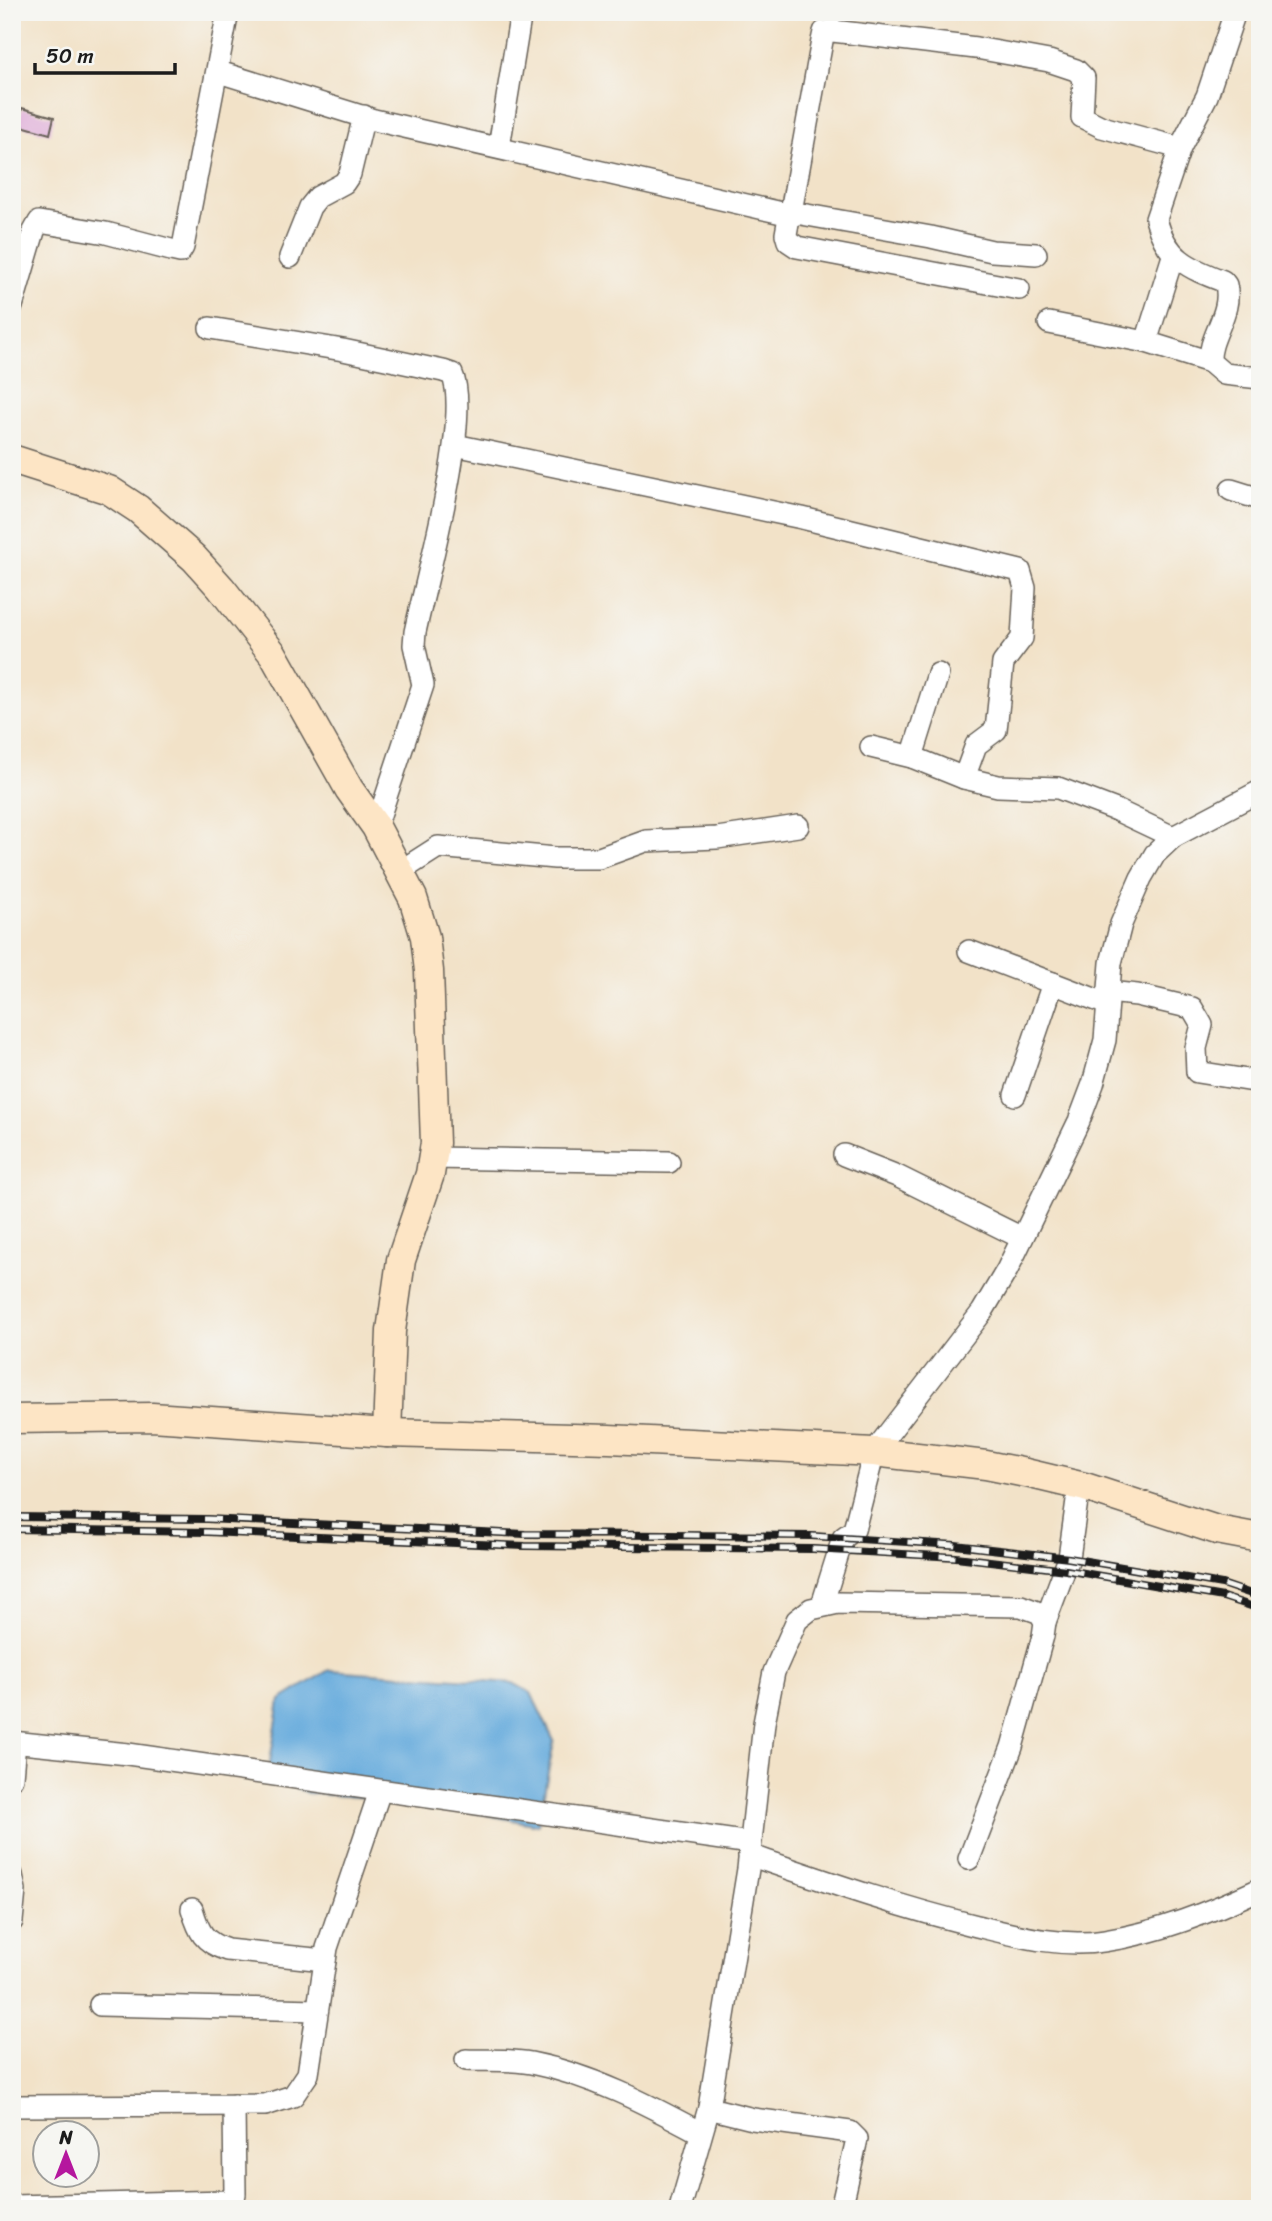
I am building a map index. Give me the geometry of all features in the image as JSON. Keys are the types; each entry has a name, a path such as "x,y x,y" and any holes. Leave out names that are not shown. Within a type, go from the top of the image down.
{"street":[{"path":"12,306 34,230 39,222 106,233 180,252 219,72 228,12"},
{"path":"499,148 522,12"},
{"path":"1210,362 1212,346 1223,319 1226,285 1223,281 1184,266 1173,256 1156,219 1159,203 1180,148 1207,96 1235,12"},
{"path":"1019,289 797,247 788,241 786,234 824,32 976,48 1068,67 1084,78 1082,117 1102,127 1180,148"},
{"path":"219,72 364,116 782,214 790,212 931,237 992,251 1036,254"},
{"path":"290,257 310,206 318,197 344,183 350,174 364,116"},
{"path":"1146,342 1173,256"},
{"path":"1049,323 1146,342 1210,362 1224,374 1260,378"},
{"path":"210,328 343,350 452,374 457,391 455,445 415,632 416,656 423,685 376,827"},
{"path":"455,445 815,521 1020,571 1026,588 1022,638 1003,663 996,730 976,745 964,778"},
{"path":"12,459 108,491 138,509 194,558 244,614 273,654 349,789 376,827 413,898 425,937 429,971 435,1100 433,1158 401,1260 391,1331 387,1433"},
{"path":"1231,491 1260,499"},
{"path":"912,757 938,674"},
{"path":"872,747 912,757 964,778 1015,788 1058,788 1116,810 1172,837"},
{"path":"822,1605 843,1538 853,1530 874,1452 982,1312 1022,1238 1093,1084 1105,1040 1111,962 1121,924 1156,854 1172,837 1260,791"},
{"path":"399,872 438,848 555,858 599,858 646,841 717,838 798,826"},
{"path":"969,951 1053,983 1108,998 1137,995 1192,1008 1202,1025 1196,1048 1197,1072 1260,1082"},
{"path":"1015,1095 1053,983"},
{"path":"844,1155 897,1176 1022,1238"},
{"path":"433,1158 669,1163"},
{"path":"12,1419 152,1417 387,1433 610,1439 874,1452 986,1465 1079,1486 1217,1530 1260,1538"},
{"path":"969,1859 1012,1747 1045,1622 1069,1558 1079,1486"},
{"path":"680,2209 709,2108 749,1849 764,1723 774,1672 797,1620 822,1605 838,1602 1021,1606 1041,1613 1045,1622"},
{"path":"12,1778 14,1742 128,1754 380,1791 749,1849 910,1910 1014,1935 1068,1943 1103,1941 1170,1925 1260,1889"},
{"path":"12,2106 234,2105 281,2102 302,2086 312,2060 325,1960 380,1791"},
{"path":"12,1875 15,1889 12,1921"},
{"path":"192,1909 199,1933 215,1946 227,1950 325,1960"},
{"path":"100,2005 317,2010"},
{"path":"466,2060 528,2062 559,2070 639,2099 701,2133"},
{"path":"12,2206 228,2201 235,2194 234,2105"},
{"path":"709,2108 753,2119 850,2132 857,2139 857,2150 841,2209"}],"water":[{"path":"329,1670 513,1683 531,1693 554,1741 538,1825 423,1802 307,1793 268,1774 280,1700"}],"building":[{"path":"22,108 54,117 50,134 18,125"}],"railway":[{"path":"12,1517 207,1519 525,1534 812,1536 955,1545 1069,1558 1222,1584 1260,1597"},
{"path":"12,1529 208,1532 525,1546 813,1549 956,1557 1066,1570 1223,1597 1260,1609"}]}
